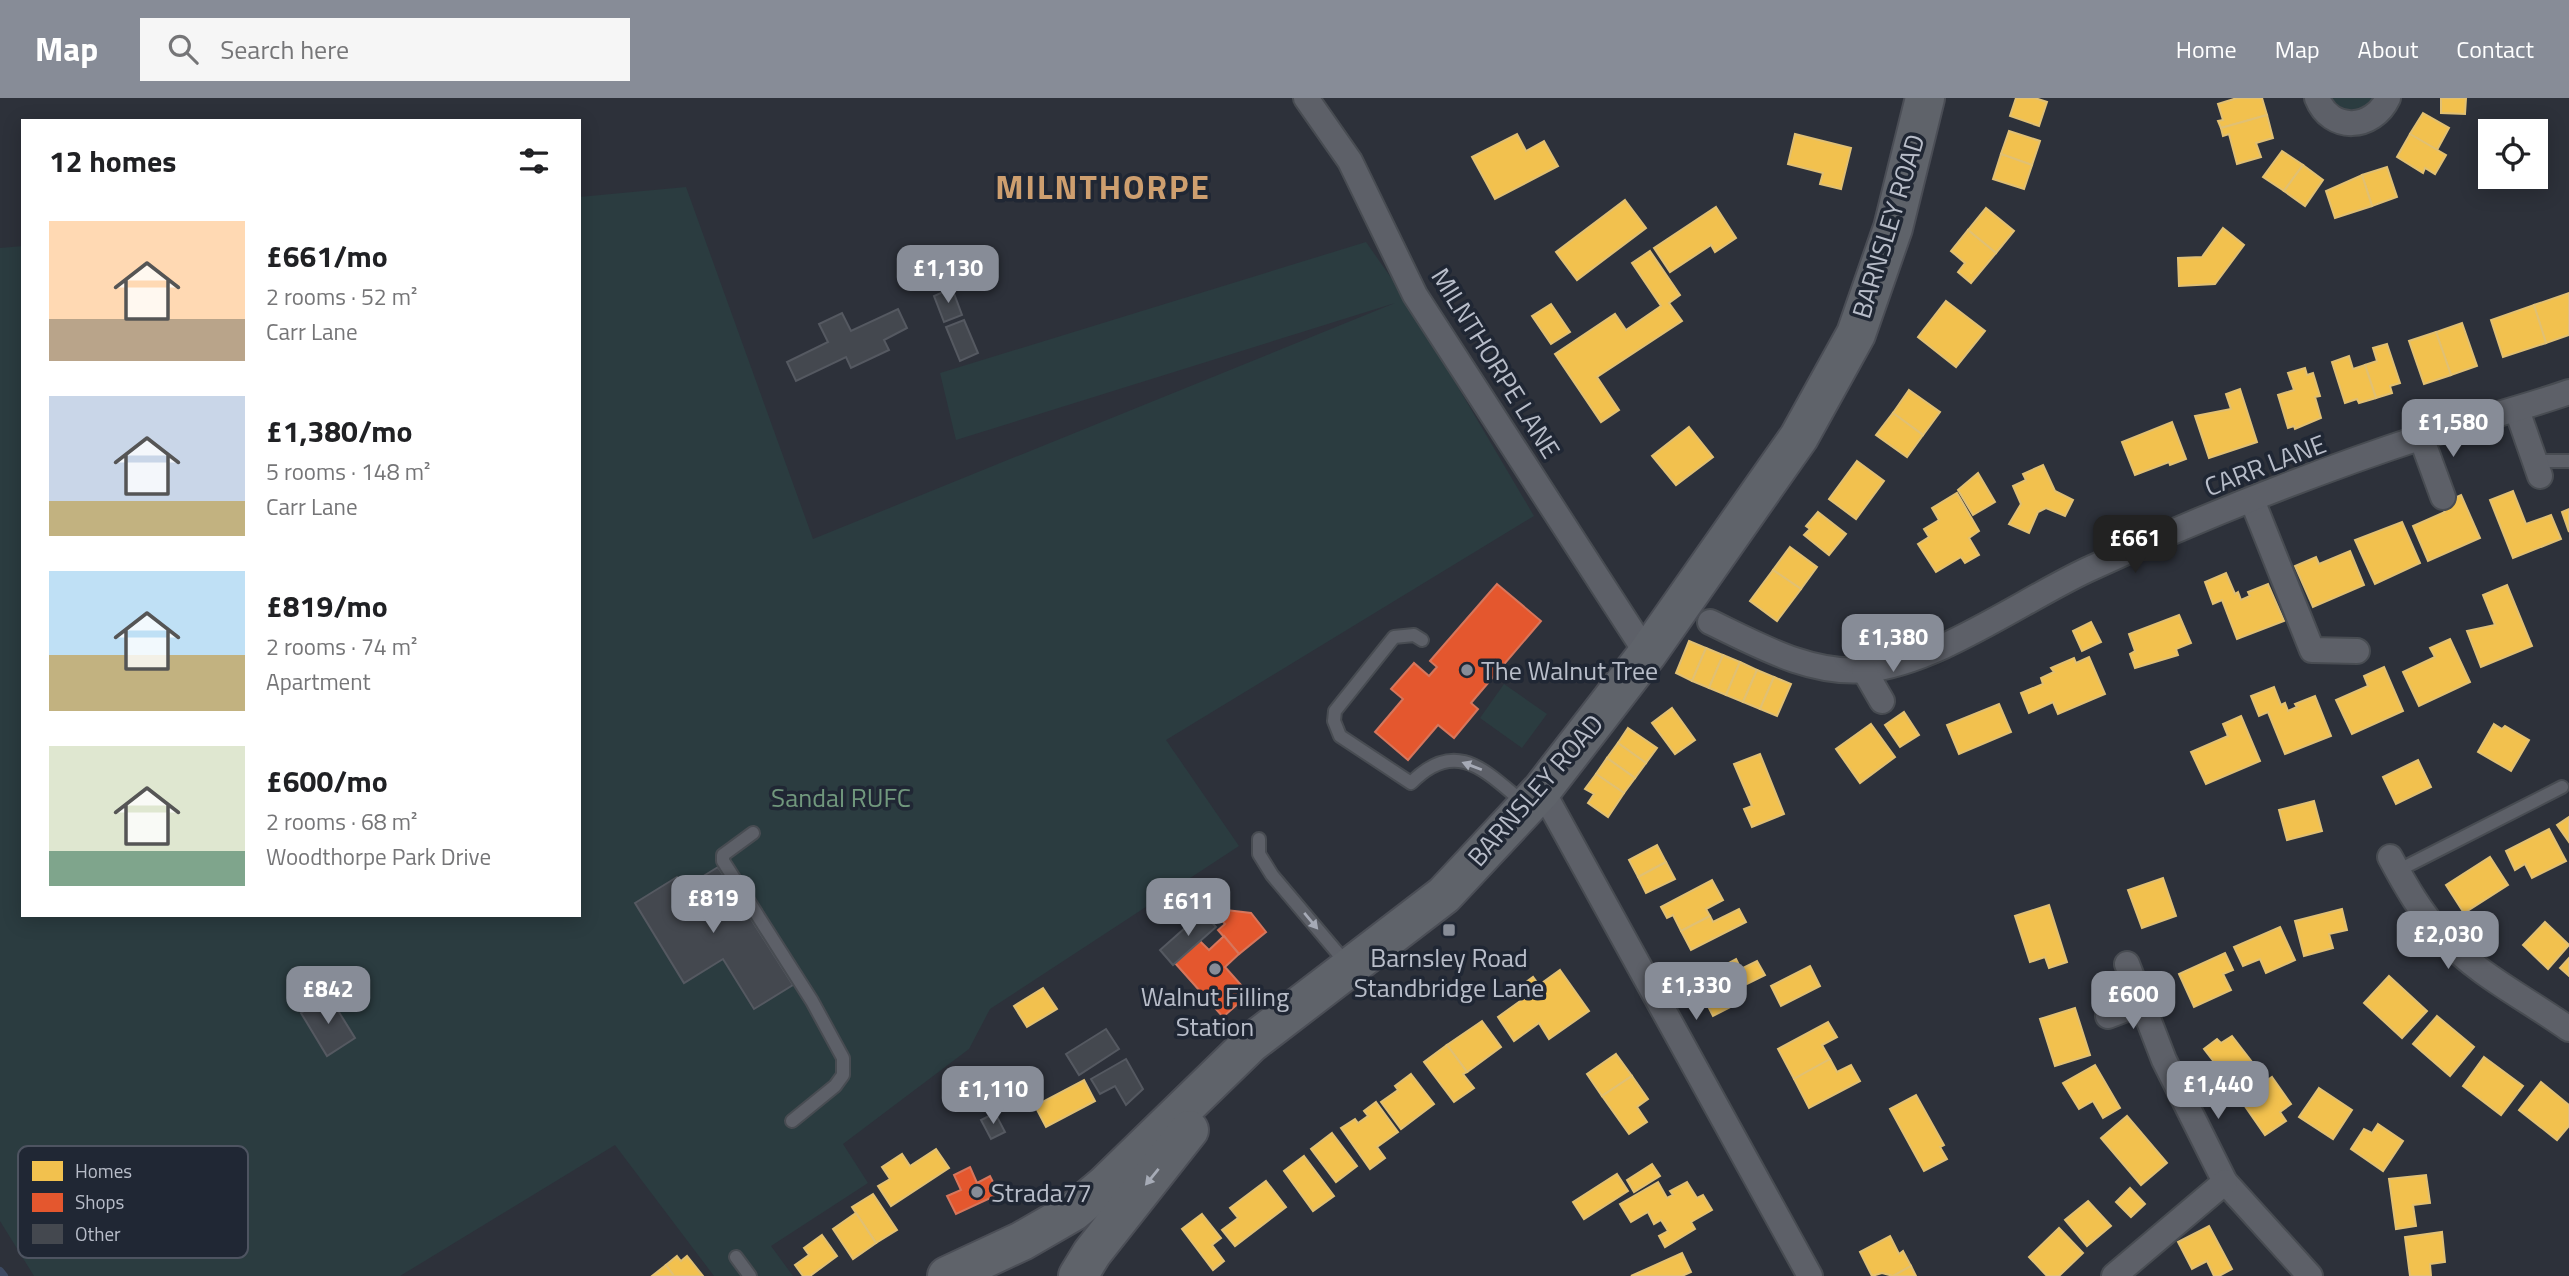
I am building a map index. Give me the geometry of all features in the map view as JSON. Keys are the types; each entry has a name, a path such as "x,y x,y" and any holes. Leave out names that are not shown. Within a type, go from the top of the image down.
{"main road":[{"name":"BARNSLEY ROAD","path":"947,1276 1022,1259 1105,1185 1190,1098 1251,1043 1444,895 1535,798 1647,654 1799,437 1856,334 1893,228 1925,98"},
{"path":"1078,1276 1092,1253 1183,1139 1251,1043"}],"street":[{"name":"MILNTHORPE LANE","path":"1306,98 1350,160 1415,295 1647,654"},
{"path":"2317,98 2330,117 2347,124 2358,124 2377,115 2388,98"},
{"name":"CARR LANE","path":"1710,622 1783,657 1812,665 1864,670 1888,665 1941,646 2086,571 2252,500 2421,437 2569,392"},
{"path":"2517,410 2538,469"},
{"path":"2421,437 2442,497"},
{"path":"2252,500 2308,659 2357,651"},
{"path":"1864,670 1882,701"},
{"path":"1535,798 1810,1276"},
{"path":"2395,880 2444,938 2507,989 2569,1029"},
{"path":"2127,964 2188,1114 2225,1182 2310,1276"},
{"path":"2108,1016 2142,1003"},
{"path":"2114,1276 2225,1182"}],"lane":[{"path":"2538,469 2569,461"},
{"path":"1422,640 1414,635 1394,637 1335,710 1334,721 1340,736 1410,783 1428,765 1457,761 1483,770 1535,798"},
{"path":"2395,880 2562,787"},
{"path":"753,833 723,855 723,861 812,1001 843,1058 843,1075 835,1086 792,1121"},
{"path":"1259,839 1259,854 1272,875 1349,967"},
{"path":"736,1257 750,1276"}],"green space":[{"path":"2317,98 2388,98 2358,124"},
{"name":"Sandal RUFC","path":"686,187 813,539 1395,303 956,440 940,373 1366,242 1406,299 1534,516 1166,740 1239,846 990,1009 969,1049 843,1144 868,1183 771,1246 793,1276 714,1276 615,1145 400,1276 34,1276 23,1258 248,1258 248,1146 18,1146 18,1250 0,1221 0,248 21,246 21,917 581,917 581,197"},
{"path":"1504,684 1547,714 1522,748 1480,718"}],"building: Homes":[{"path":"2016,98 2035,98 2047,102 2039,126 2010,116"},
{"path":"2237,98 2262,98 2267,115 2221,128 2218,121 2223,120 2218,104"},
{"path":"2441,98 2466,98 2465,114 2441,113"},
{"path":"2423,113 2449,128 2437,150 2410,134"},
{"path":"2267,115 2273,138 2256,143 2261,157 2237,164 2229,134 2223,136 2221,128"},
{"path":"2009,131 2040,141 2032,165 2001,154"},
{"path":"1517,134 1526,151 1544,141 1558,166 1495,199 1472,157"},
{"path":"1795,134 1851,148 1841,189 1820,184 1823,173 1788,164"},
{"path":"2410,134 2446,155 2435,174 2425,168 2423,173 2397,157"},
{"path":"2282,151 2303,165 2284,191 2263,177"},
{"path":"2001,154 2032,165 2024,189 1993,179"},
{"path":"2303,165 2323,180 2305,206 2284,191"},
{"path":"2387,167 2397,197 2372,206 2362,175"},
{"path":"2362,175 2372,206 2335,218 2326,191"},
{"path":"1625,200 1646,228 1577,280 1556,252"},
{"path":"1716,207 1736,238 1715,252 1711,245 1670,272 1654,248"},
{"path":"1986,208 2014,231 1996,253 1968,230"},
{"path":"2223,228 2244,245 2215,284 2179,286 2178,258 2202,257"},
{"path":"1968,230 1996,253 1971,283 1958,272 1965,263 1951,251"},
{"path":"1650,251 1680,295 1669,303 1682,321 1597,377 1619,410 1601,422 1555,354 1615,314 1626,330 1661,306 1632,263"},
{"path":"2569,293 2569,335 2546,343 2534,305"},
{"path":"1946,301 1985,331 1956,367 1918,337"},
{"path":"1551,304 1570,332 1551,344 1532,316"},
{"path":"2534,305 2546,343 2503,357 2491,320"},
{"path":"2462,323 2477,366 2451,375 2436,332"},
{"path":"2436,332 2451,375 2424,384 2409,341"},
{"path":"2387,344 2400,383 2390,386 2392,393 2376,398 2365,365 2377,361 2373,348"},
{"path":"2349,356 2353,369 2365,365 2376,398 2359,403 2357,399 2345,403 2332,362"},
{"path":"2305,368 2307,375 2313,373 2320,396 2315,397 2321,418 2295,429 2294,426 2288,428 2278,395 2294,390 2288,373"},
{"path":"2240,389 2257,442 2209,458 2195,416 2231,409 2226,394"},
{"path":"1909,390 1940,412 1923,435 1893,413"},
{"path":"1893,413 1923,435 1907,457 1876,435"},
{"path":"2172,422 2186,459 2170,465 2169,462 2135,475 2122,442"},
{"path":"1689,427 1713,457 1676,485 1652,456"},
{"path":"1857,461 1884,481 1856,519 1829,499"},
{"path":"2043,465 2055,491 2073,500 2065,516 2046,508 2038,512 2029,533 2009,524 2021,504 2013,486 2026,480 2023,474"},
{"path":"1978,473 1995,502 1973,515 1958,490"},
{"path":"2513,491 2526,524 2551,515 2561,539 2513,558 2490,500"},
{"path":"1957,493 1979,531 1969,538 1979,555 1965,563 1961,557 1936,572 1918,544 1929,537 1924,529 1939,520 1932,508"},
{"path":"2461,495 2480,538 2428,561 2413,526 2445,512 2441,504"},
{"path":"2569,509 2569,532 2562,512"},
{"path":"1818,512 1846,534 1829,555 1804,535 1810,529 1806,526"},
{"path":"2402,522 2420,563 2375,584 2355,540"},
{"path":"1790,547 1817,567 1801,589 1773,570"},
{"path":"2350,551 2364,585 2313,607 2295,566 2316,557 2319,564"},
{"path":"1773,570 1801,589 1777,621 1750,601"},
{"path":"2226,573 2235,594 2238,592 2241,600 2250,596 2248,592 2268,584 2284,621 2237,639 2222,600 2213,604 2205,582"},
{"path":"2507,585 2532,646 2481,667 2467,631 2495,625 2483,595"},
{"path":"2179,615 2191,643 2176,649 2178,655 2135,668 2130,654 2135,651 2129,634"},
{"path":"2091,622 2101,642 2082,651 2073,631"},
{"path":"2450,639 2470,682 2419,706 2403,672 2435,657 2430,648"},
{"path":"1689,641 1706,648 1692,681 1676,673"},
{"path":"1706,648 1723,655 1709,688 1692,681"},
{"path":"1723,655 1740,662 1726,695 1709,688"},
{"path":"2089,657 2105,694 2058,714 2053,702 2029,713 2021,693 2043,684 2041,678 2054,672 2051,668 2074,658 2076,663"},
{"path":"1740,662 1757,670 1743,702 1726,695"},
{"path":"2384,667 2403,711 2352,734 2336,700 2368,686 2364,676"},
{"path":"1757,670 1774,677 1760,709 1743,702"},
{"path":"1774,677 1791,684 1777,716 1760,709"},
{"path":"2274,687 2281,705 2285,703 2288,711 2297,707 2295,704 2315,696 2331,736 2285,754 2268,712 2259,716 2251,696"},
{"path":"1999,704 2011,732 1959,754 1947,725"},
{"path":"1672,708 1695,740 1675,754 1652,723"},
{"path":"1904,712 1919,735 1900,747 1885,725"},
{"path":"2241,716 2260,761 2206,784 2191,752 2228,736 2223,724"},
{"path":"1871,724 1895,757 1860,783 1836,749"},
{"path":"2494,724 2502,729 2505,726 2529,740 2511,771 2478,752"},
{"path":"1628,728 1657,748 1646,763 1618,743"},
{"path":"1618,743 1646,763 1635,778 1607,758"},
{"path":"1760,754 1784,814 1752,827 1744,809 1752,806 1734,764"},
{"path":"1607,758 1635,778 1624,793 1596,774"},
{"path":"2418,760 2431,787 2396,804 2383,777"},
{"path":"1596,774 1624,793 1608,817 1588,803 1594,794 1585,789"},
{"path":"2314,801 2322,831 2287,840 2279,810"},
{"path":"2569,817 2569,842 2557,825"},
{"path":"2549,829 2566,861 2532,878 2525,864 2515,870 2506,851"},
{"path":"1657,845 1666,862 1638,877 1629,860"},
{"path":"2490,857 2508,885 2464,913 2446,885"},
{"path":"1666,862 1675,879 1646,893 1638,877"},
{"path":"2163,878 2176,916 2142,928 2128,890"},
{"path":"1712,880 1723,900 1706,909 1710,916 1681,931 1673,915 1667,918 1661,907"},
{"path":"2049,905 2067,962 2049,968 2045,957 2030,962 2015,916"},
{"path":"1739,909 1746,922 1691,950 1681,931 1710,916 1713,922"},
{"path":"2342,909 2347,930 2329,934 2333,948 2304,956 2295,921"},
{"path":"2545,922 2569,945 2548,969 2523,945"},
{"path":"2280,927 2295,960 2266,973 2260,959 2243,966 2234,947"},
{"path":"2225,953 2233,970 2223,974 2231,990 2194,1007 2179,974"},
{"path":"2569,958 2569,976 2560,968"},
{"path":"1736,959 1741,969 1757,961 1765,975 1747,984 1744,978 1734,983 1744,1000 1713,1016 1695,981"},
{"path":"1810,966 1820,986 1781,1006 1771,986"},
{"path":"1560,970 1589,1011 1549,1039 1539,1023 1514,1041 1498,1017 1523,999 1516,989 1533,977 1539,985"},
{"path":"2389,976 2427,1011 2402,1038 2364,1003"},
{"path":"1043,988 1057,1009 1027,1027 1014,1006"},
{"path":"2075,1008 2090,1055 2055,1066 2040,1019"},
{"path":"2437,1016 2474,1047 2450,1076 2413,1044"},
{"path":"1482,1021 1501,1047 1467,1072 1447,1045"},
{"path":"1828,1022 1837,1037 1822,1045 1830,1059 1794,1079 1778,1049"},
{"path":"2232,1036 2259,1071 2235,1089 2204,1049 2217,1039 2221,1043"},
{"path":"1447,1045 1467,1072 1463,1074 1474,1088 1454,1102 1424,1062"},
{"path":"1616,1054 1632,1076 1602,1096 1587,1074"},
{"path":"2484,1057 2523,1086 2501,1115 2463,1086"},
{"path":"1830,1059 1837,1072 1851,1065 1860,1081 1809,1108 1794,1079"},
{"path":"2095,1065 2120,1108 2103,1118 2093,1101 2079,1109 2063,1083"},
{"path":"1411,1074 1434,1104 1401,1129 1381,1102 1398,1090 1395,1086"},
{"path":"1632,1076 1648,1099 1637,1107 1647,1122 1629,1134 1602,1096"},
{"path":"2272,1077 2291,1104 2280,1112 2286,1121 2265,1135 2240,1099"},
{"path":"1084,1080 1095,1101 1046,1127 1035,1106"},
{"path":"2541,1082 2569,1105 2569,1126 2557,1140 2519,1110"},
{"path":"2319,1088 2352,1110 2333,1139 2299,1117"},
{"path":"1916,1095 1944,1145 1940,1147 1947,1159 1924,1171 1890,1109"},
{"path":"1376,1102 1398,1132 1377,1147 1385,1158 1370,1169 1341,1128 1355,1119 1358,1123 1368,1116 1364,1111"},
{"path":"2127,1116 2167,1163 2141,1185 2101,1138"},
{"path":"2378,1124 2403,1141 2383,1171 2351,1149 2364,1129 2372,1133"},
{"path":"1332,1133 1357,1166 1336,1182 1311,1149"},
{"path":"936,1149 949,1168 891,1206 878,1186 890,1179 882,1167 902,1154 910,1166"},
{"path":"1304,1156 1334,1196 1313,1211 1284,1171"},
{"path":"1652,1164 1660,1176 1634,1192 1627,1180"},
{"path":"1617,1174 1628,1191 1584,1219 1573,1202"},
{"path":"2426,1175 2430,1203 2413,1205 2416,1226 2396,1229 2389,1179"},
{"path":"1266,1181 1286,1207 1235,1246 1222,1230 1238,1218 1230,1208"},
{"path":"1658,1182 1667,1198 1673,1195 1670,1191 1687,1182 1697,1198 1703,1195 1712,1210 1691,1222 1695,1229 1665,1247 1659,1236 1668,1231 1661,1220 1654,1224 1648,1212 1631,1222 1620,1204"},
{"path":"2130,1188 2145,1204 2131,1217 2116,1202"},
{"path":"873,1194 897,1230 876,1243 852,1207"},
{"path":"2088,1201 2111,1226 2087,1246 2065,1220"},
{"path":"856,1213 876,1243 853,1259 833,1229"},
{"path":"1202,1214 1221,1238 1212,1245 1224,1261 1213,1270 1182,1229"},
{"path":"2209,1226 2232,1269 2219,1276 2214,1276 2207,1261 2192,1269 2178,1242"},
{"path":"2059,1228 2083,1253 2059,1276 2047,1276 2029,1257"},
{"path":"2442,1232 2445,1262 2430,1264 2431,1276 2410,1276 2405,1237"},
{"path":"822,1235 837,1256 810,1276 803,1276 795,1265 809,1255 804,1248"},
{"path":"1890,1236 1899,1254 1903,1251 1911,1266 1893,1276 1882,1273 1872,1276 1860,1252"},
{"path":"1682,1253 1691,1272 1682,1276 1631,1276"},
{"path":"677,1256 681,1261 687,1256 703,1276 674,1276 666,1265"},
{"path":"666,1265 674,1276 652,1276"},
{"path":"1911,1266 1916,1276 1893,1276"}],"building: Shops":[{"name":"The Walnut Tree","path":"1497,584 1541,621 1471,703 1478,709 1454,738 1438,725 1408,760 1375,732 1403,699 1391,689 1414,663 1429,676 1437,667 1430,661"},
{"path":"1226,910 1251,913 1266,932 1239,954 1218,930 1225,924 1218,916"},
{"path":"1224,936 1239,954 1225,967 1249,994 1223,1017 1175,963 1200,941 1209,950"},
{"name":"Strada77","path":"970,1167 977,1183 990,1176 999,1194 956,1214 947,1196 961,1190 954,1175"}],"building: Other":[{"path":"952,288 962,315 944,322 934,296"},
{"path":"898,309 907,328 884,340 889,350 851,368 846,357 796,381 787,362 828,342 819,324 842,313 851,331"},
{"path":"964,320 978,353 960,361 946,327"},
{"path":"718,867 793,985 754,1009 723,959 684,983 635,903 677,877 684,888"},
{"path":"1203,912 1216,927 1173,965 1160,950"},
{"path":"329,996 355,1038 327,1056 301,1013"},
{"path":"1106,1029 1119,1049 1079,1075 1066,1054"},
{"path":"1126,1059 1143,1089 1126,1105 1115,1086 1100,1094 1091,1079"},
{"path":"995,1113 1005,1132 991,1139 981,1120"}],"waterway":[{"path":"0,1271 4,1276"}],"place":[{"name":"The Walnut Tree","path":"1467,670"},
{"name":"Barnsley Road Standbridge Lane","path":"1449,930"},
{"name":"Walnut Filling Station","path":"1215,969"},
{"name":"Strada77","path":"977,1192"}],"district":[{"name":"MILNTHORPE","path":"1103,187"}]}
